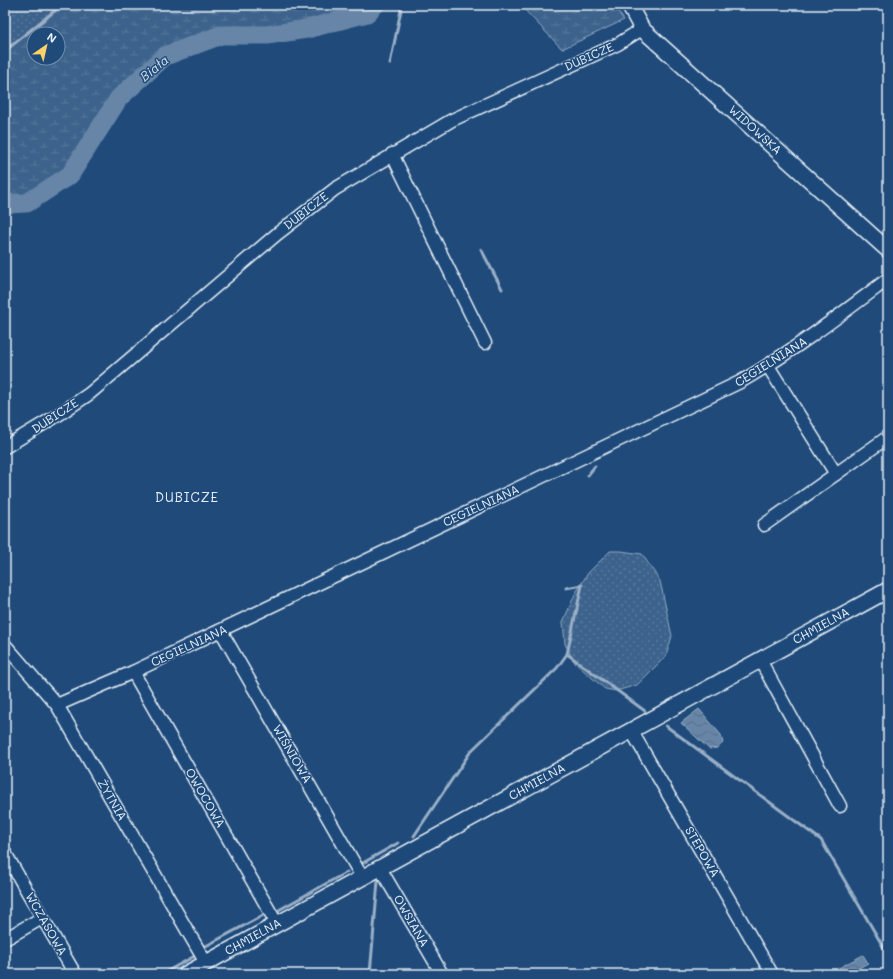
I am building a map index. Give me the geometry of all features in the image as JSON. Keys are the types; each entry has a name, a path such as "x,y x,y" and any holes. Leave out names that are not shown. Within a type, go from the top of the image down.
{"street":[{"name":"WIDOWSKA","path":"629,5 642,30 888,250"},
{"name":"DUBICZE","path":"5,448 89,394 277,234 335,189 452,120 618,44 642,30"},
{"path":"392,154 485,343"},
{"name":"CEGIELNIANA","path":"57,705 221,631 734,385 768,366 802,343 888,278"},
{"path":"768,366 836,474"},
{"path":"764,525 888,437"},
{"name":"CHMIELNA","path":"186,974 888,590"},
{"name":"WIŚNIOWA","path":"221,631 362,877"},
{"name":"ŻYTNIA","path":"5,645 57,705 206,963"},
{"path":"760,660 840,806"},
{"name":"OWOCOWA","path":"133,672 277,924"},
{"name":"STEPOWA","path":"631,730 772,974"},
{"name":"WCZASOWA","path":"5,853 75,974"},
{"name":"OWSIANA","path":"380,868 442,974"},
{"path":"5,939 42,918"}],"green space":[{"path":"5,5 62,5 36,26 26,26 26,34 5,51"},
{"path":"60,5 375,5 367,13 307,29 267,35 221,35 165,56 119,98 70,175 27,203 5,204 5,49 26,32 26,66 66,66 66,26 34,26"},
{"path":"520,5 613,5 624,20 562,49"},
{"path":"610,551 642,554 660,581 672,636 666,656 637,685 616,691 605,689 575,663 565,644 563,622 575,594 588,573"}],"water":[{"path":"699,709 721,735 723,743 717,748 709,749 681,723"},
{"path":"863,955 868,963 848,974 836,974 835,970"}],"waterway":[{"path":"5,51 62,5"},
{"name":"Biała","path":"5,204 27,203 70,175 119,98 165,56 221,35 267,35 307,29 367,13 375,5"},
{"path":"390,64 402,5"},
{"path":"481,249 502,289"},
{"path":"588,475 595,466"},
{"path":"414,836 471,751 557,668 567,654 582,585 566,588"},
{"path":"567,654 645,711"},
{"path":"666,726 821,840 888,955"},
{"path":"361,864 398,843"},
{"path":"277,911 347,872"},
{"path":"370,974 378,881"},
{"path":"204,947 262,916"},
{"path":"162,974 193,957"}],"district":[{"name":"DUBICZE","path":"187,497"}]}
